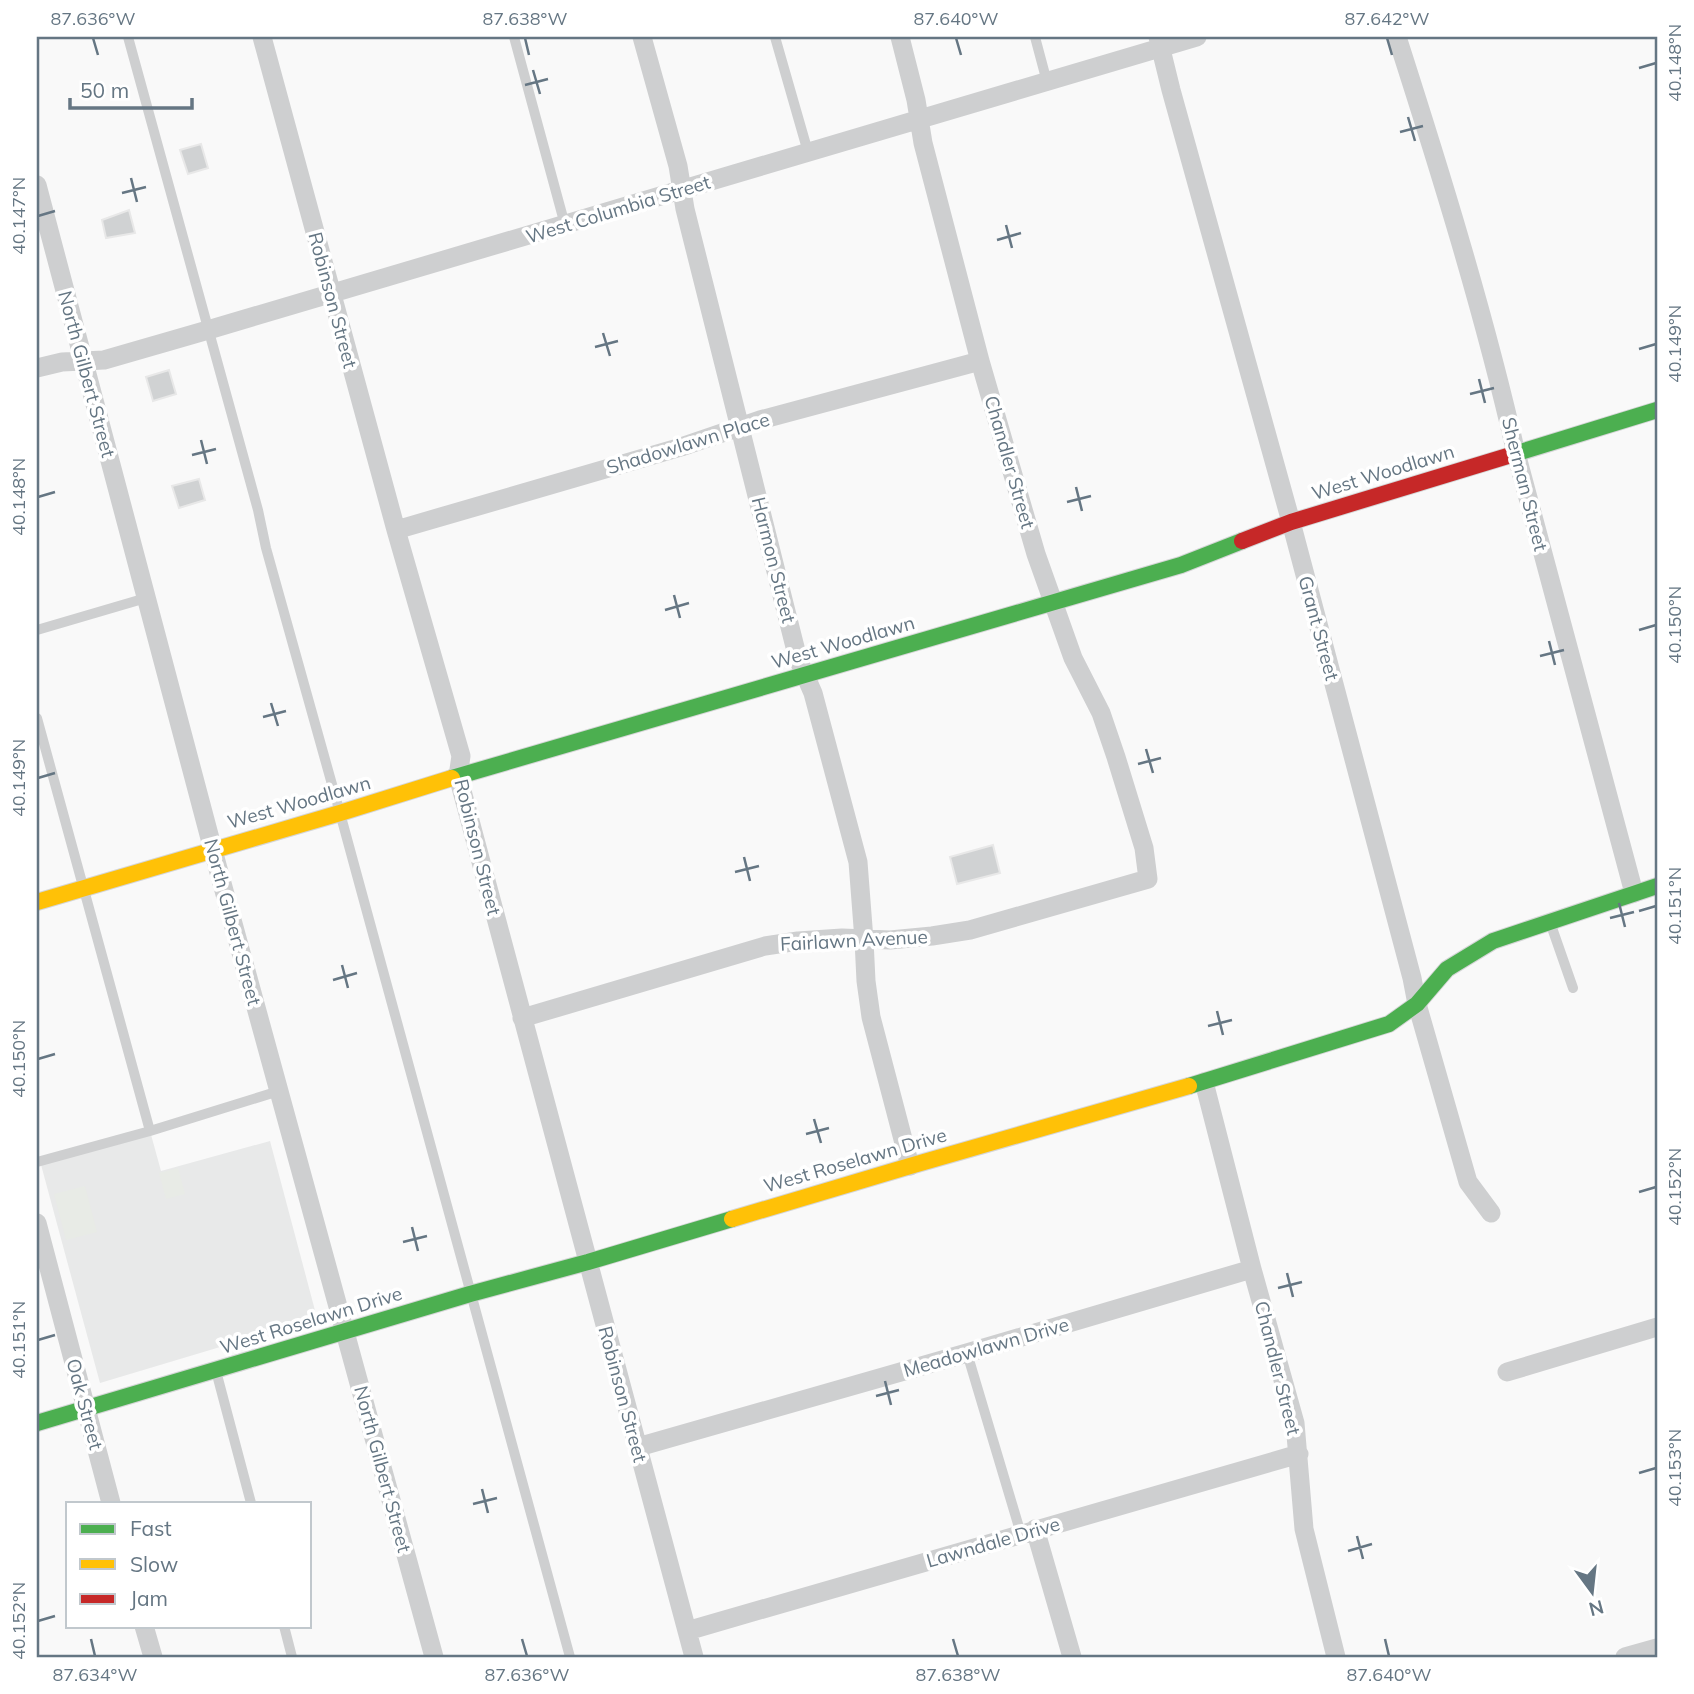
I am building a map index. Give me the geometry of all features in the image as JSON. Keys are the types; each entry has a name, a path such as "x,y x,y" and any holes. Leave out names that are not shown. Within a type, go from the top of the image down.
{"street":[{"name":"Robinson Street","path":"262,37 396,530 461,756 458,776 694,1657"},
{"name":"Harmon Street","path":"642,37 678,166 685,209 798,659 813,694 858,862 871,1017 909,1166"},
{"name":"Chandler Street","path":"900,37 916,100 923,143 980,360 1036,554 1073,658 1101,713 1144,848 1147,879"},
{"name":"West Columbia Street","path":"37,368 61,362 104,360 1047,82 1160,43 1197,37"},
{"name":"Sherman Street","path":"1397,37 1442,179 1504,399 1516,453 1634,893"},
{"name":"Grant Street","path":"1160,43 1291,522 1417,1004 1468,1182 1492,1213"},
{"name":"North Gilbert Street","path":"37,185 212,849 434,1657"},
{"name":"Shadowlawn Place","path":"396,530 741,427 980,360"},
{"name":"West Woodlawn","path":"37,902 1181,565 1291,522 1657,410"},
{"name":"Fairlawn Avenue","path":"522,1018 765,946 842,938 890,940 970,930 1147,879"},
{"name":"West Roselawn Drive","path":"37,1423 470,1294 1204,1082 1389,1024 1417,1004 1447,969 1493,941 1657,886"},
{"name":"Chandler Street","path":"1204,1082 1295,1423 1304,1529 1336,1657"},
{"name":"Oak Street","path":"37,1223 111,1502"},
{"name":"Meadowlawn Drive","path":"638,1447 1252,1269"},
{"path":"1507,1373 1657,1327"},
{"name":"Lawndale Drive","path":"687,1630 1298,1454"},
{"path":"1028,1531 1072,1657"},
{"path":"145,1628 153,1657"},
{"path":"1625,1657 1657,1648"}],"lane":[{"path":"128,37 570,1657"},
{"path":"514,37 565,225"},
{"path":"775,37 808,152"},
{"path":"1035,37 1047,82"},
{"path":"37,630 146,598"},
{"path":"37,718 150,1131"},
{"path":"1550,921 1573,988"},
{"path":"37,1162 279,1091"},
{"path":"967,1353 1028,1531"},
{"path":"216,1371 251,1502"},
{"path":"285,1628 292,1657"}],"shaded area":[{"path":"150,1131 161,1171 270,1141 317,1318 100,1383 40,1161"},
{"path":"178,1168 185,1194 166,1199 159,1173"},
{"path":"85,1186 97,1232 66,1240 54,1194"}],"building":[{"path":"201,144 208,168 188,174 180,150"},
{"path":"129,210 135,233 106,238 102,220"},
{"path":"169,370 176,394 153,401 146,377"},
{"path":"199,479 205,500 179,508 172,486"},
{"path":"993,845 1000,873 957,884 950,857"}],"traffic: fast":[{"path":"1511,455 1657,410"},
{"path":"452,778 1181,565 1242,541"},
{"path":"1189,1086 1389,1024 1417,1004 1447,969 1493,941 1657,886"},
{"path":"37,1423 732,1219"}],"traffic: slow":[{"path":"37,902 452,778"},
{"path":"732,1219 1189,1086"}],"traffic: jam":[{"path":"1242,541 1291,522 1511,455"}]}
